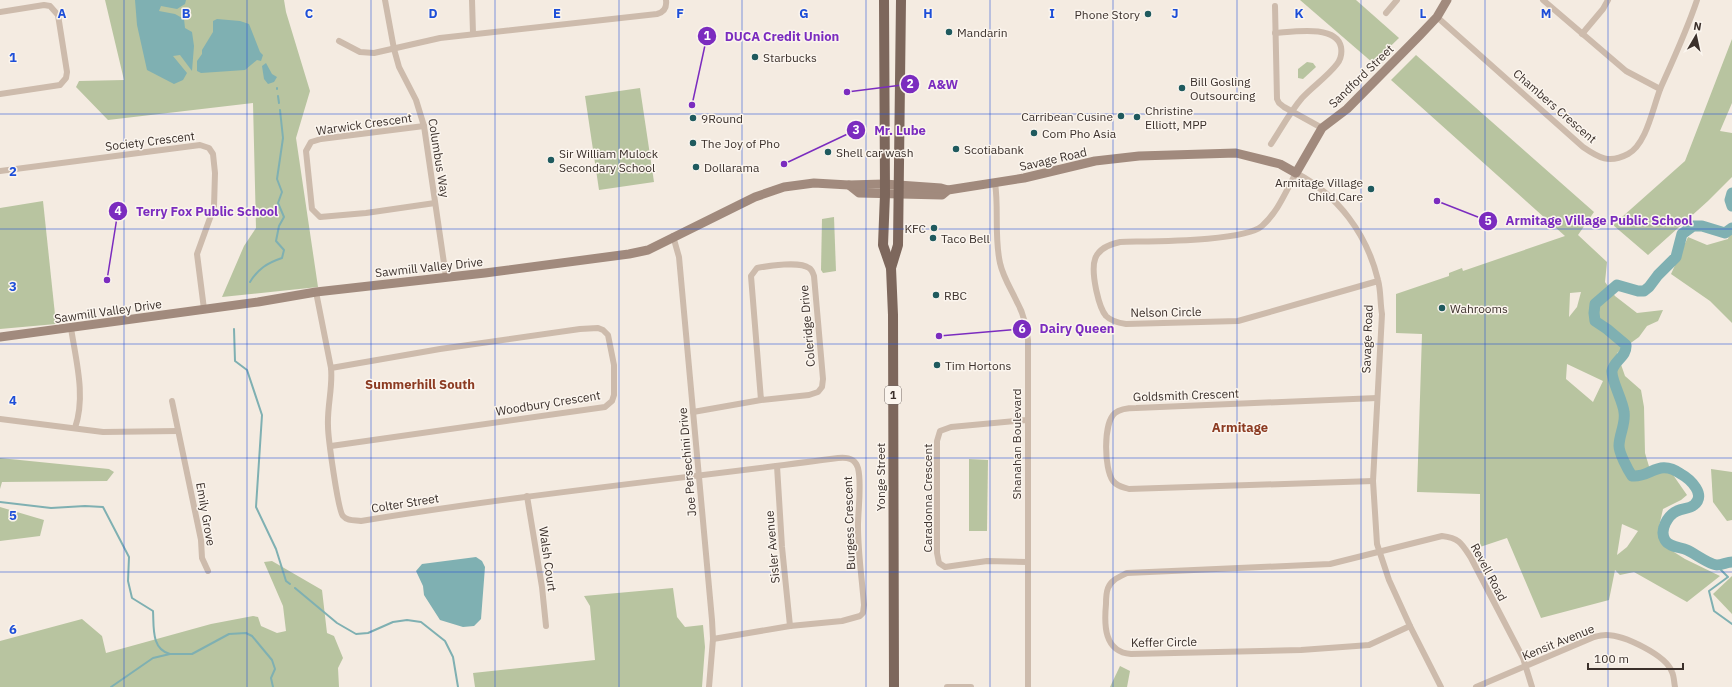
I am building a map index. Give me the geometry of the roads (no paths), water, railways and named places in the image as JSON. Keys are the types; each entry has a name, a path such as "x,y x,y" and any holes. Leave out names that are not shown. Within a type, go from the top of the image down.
{"main road":[{"name":"Yonge Street","path":"884,0 885,189 883,245 891,268 893,315 894,687"},
{"name":"Yonge Street","path":"891,268 898,245 902,0"}],"street":[{"name":"Columbus Way","path":"385,0 394,49 399,67 416,100 424,126 446,277"},
{"path":"472,0 474,34"},
{"path":"339,41 348,47 366,53 374,53 440,38 657,14 662,13 665,9 666,0"},
{"path":"1386,13 1397,0"},
{"name":"Sandford Street","path":"1296,173 1322,128 1347,109 1437,17 1446,0"},
{"path":"1543,0 1626,71 1660,89"},
{"path":"1582,34 1603,9 1608,0"},
{"name":"Chambers Crescent","path":"1437,17 1583,147 1600,158 1614,159 1629,154 1638,145 1650,119 1660,89 1679,49 1697,0"},
{"path":"0,12 44,5 50,6 58,15 67,72 66,78 60,85 0,94"},
{"path":"1275,6 1277,99 1284,107 1322,128"},
{"path":"1271,144 1302,99 1337,64 1342,48 1337,38 1332,34 1324,32 1275,33"},
{"name":"Warwick Crescent","path":"424,126 321,139 311,142 306,151 312,209 320,217 366,213 435,203"},
{"name":"Society Crescent","path":"0,171 200,146 209,148 213,154 215,172 214,207 197,254 204,309"},
{"name":"Savage Road","path":"900,190 942,195 948,190 1024,178 1059,169 1115,158 1236,153 1280,164 1309,180 1328,194 1356,226 1369,251 1378,281 1382,314 1373,481 1376,536 1379,552 1389,580 1410,626 1442,687"},
{"name":"Nelson Circle","path":"1296,173 1273,214 1260,227 1245,234 1227,237 1120,242 1110,244 1101,250 1095,258 1092,271 1100,305 1106,315 1115,321 1126,324 1238,321 1378,281"},
{"name":"Sawmill Valley Drive","path":"0,338 316,292 485,273 629,254 648,250 673,236 766,193 784,187 814,183 900,190"},
{"name":"Shanahan Boulevard","path":"995,183 997,194 996,239 1000,264 1005,281 1018,303 1026,328 1028,354 1028,687"},
{"name":"Joe Persechini Drive","path":"673,236 678,257 713,639 709,687"},
{"name":"Coleridge Drive","path":"693,412 761,400 809,395 818,392 822,388 823,379 814,276 809,268 805,266 794,264 757,268 751,276 761,400"},
{"name":"Colter Street","path":"316,292 331,368 332,380 328,426 338,504 343,516 348,519 361,521 527,496 699,476"},
{"path":"71,328 80,388 80,402 75,428"},
{"name":"Woodbury Crescent","path":"331,368 455,347 580,329 598,328 603,330 608,336 614,365 614,395 612,402 605,407 331,446"},
{"name":"Goldsmith Crescent","path":"1373,481 1129,489 1118,486 1112,480 1107,468 1107,428 1110,419 1115,413 1124,409 1377,398"},
{"name":"Emily Grove","path":"172,401 201,540 202,556 208,571"},
{"path":"0,419 103,432 178,431"},
{"name":"Caradonna Crescent","path":"1027,420 951,427 940,431 937,441 937,553 939,563 945,567 988,561 1027,562"},
{"name":"Burgess Crescent","path":"699,476 848,457 854,461 858,467 858,546 864,605 863,613 860,616 842,621 790,626 713,639"},
{"name":"Sisler Avenue","path":"777,466 782,547 790,626"},
{"name":"Walsh Court","path":"527,496 542,587 546,626"},
{"name":"Revell Road","path":"1379,552 1442,536 1454,538 1462,544 1471,558 1522,658 1532,687"},
{"name":"Keffer Circle","path":"1379,552 1330,564 1127,574 1114,580 1108,589 1105,610 1106,635 1114,648 1123,654 1301,650 1369,645 1410,626"},
{"name":"Kensit Avenue","path":"1476,687 1594,637 1606,635 1620,637 1638,645 1665,661 1672,671 1675,687"},
{"path":"947,687 971,687"}],"water":[{"path":"135,0 186,0 185,4 177,9 161,6 159,11 175,14 184,19 185,28 192,32 194,46 192,71 180,55 173,56 187,73 183,80 174,84 147,70 137,25"},
{"path":"217,19 240,21 249,24 260,52 263,55 261,61 257,60 245,70 201,73 197,71 197,61 213,32 213,21"},
{"path":"266,63 272,74 277,77 274,82 268,84 264,79 262,66"},
{"path":"476,557 482,561 485,567 481,619 474,626 463,627 440,620 424,595 423,586 416,571 422,564"}],"waterway":[{"path":"278,96 279,103"},
{"path":"250,282 256,273 263,267 282,258 284,250 276,241 279,226 284,217 278,203 282,192 277,179 283,138 280,110"},
{"path":"1732,193 1730,200 1732,206"},
{"path":"1732,228 1725,233 1702,226 1693,226 1682,234 1676,257 1658,275 1649,287 1644,291 1638,291 1617,285 1595,304 1594,313 1595,321 1626,345 1625,353 1613,367 1612,375 1624,412 1624,421 1619,442 1619,449 1630,473 1632,476 1639,476 1660,468 1666,468 1681,474 1692,483 1698,492 1698,501 1694,505 1677,511 1670,516 1665,523 1663,532 1665,540 1669,544 1687,550 1714,564 1719,565 1732,562"},
{"path":"234,329 235,361 247,370 262,415 256,507 276,549 286,581 290,584"},
{"path":"0,502 51,508 85,506 103,507 129,557 128,581 132,598 153,611 155,637 159,647 170,654"},
{"path":"1716,565 1728,577 1709,591 1714,611 1732,624"},
{"path":"295,588 337,623 356,634 368,633 393,622 407,620 421,622 445,641 453,657 458,687"},
{"path":"111,687 153,658 170,654 192,654 229,634 246,633 252,636 272,660 275,669 271,678 273,687"}],"place":[{"name":"Phone Story","path":"1148,14"},
{"name":"Mandarin","path":"949,32"},
{"name":"Starbucks","path":"755,57"},
{"name":"Bill Gosling Outsourcing","path":"1182,88"},
{"name":"A&W","path":"847,92"},
{"name":"DUCA Credit Union","path":"692,105"},
{"name":"Carribean Cusine","path":"1121,116"},
{"name":"Christine Elliott, MPP","path":"1137,117"},
{"name":"9Round","path":"693,118"},
{"name":"Com Pho Asia","path":"1034,133"},
{"name":"The Joy of Pho","path":"693,143"},
{"name":"Scotiabank","path":"956,149"},
{"name":"Shell car wash","path":"828,152"},
{"name":"Sir William Mulock Secondary School","path":"551,160"},
{"name":"Mr. Lube","path":"784,164"},
{"name":"Dollarama","path":"696,167"},
{"name":"Armitage Village Child Care","path":"1371,189"},
{"name":"Armitage Village Public School","path":"1437,201"},
{"name":"KFC","path":"934,228"},
{"name":"Taco Bell","path":"933,238"},
{"name":"Terry Fox Public School","path":"107,280"},
{"name":"RBC","path":"936,295"},
{"name":"Wahrooms","path":"1442,308"},
{"name":"Dairy Queen","path":"939,336"},
{"name":"Tim Hortons","path":"937,365"}],"district":[{"name":"Summerhill South","path":"420,384"},
{"name":"Armitage","path":"1240,427"}]}
